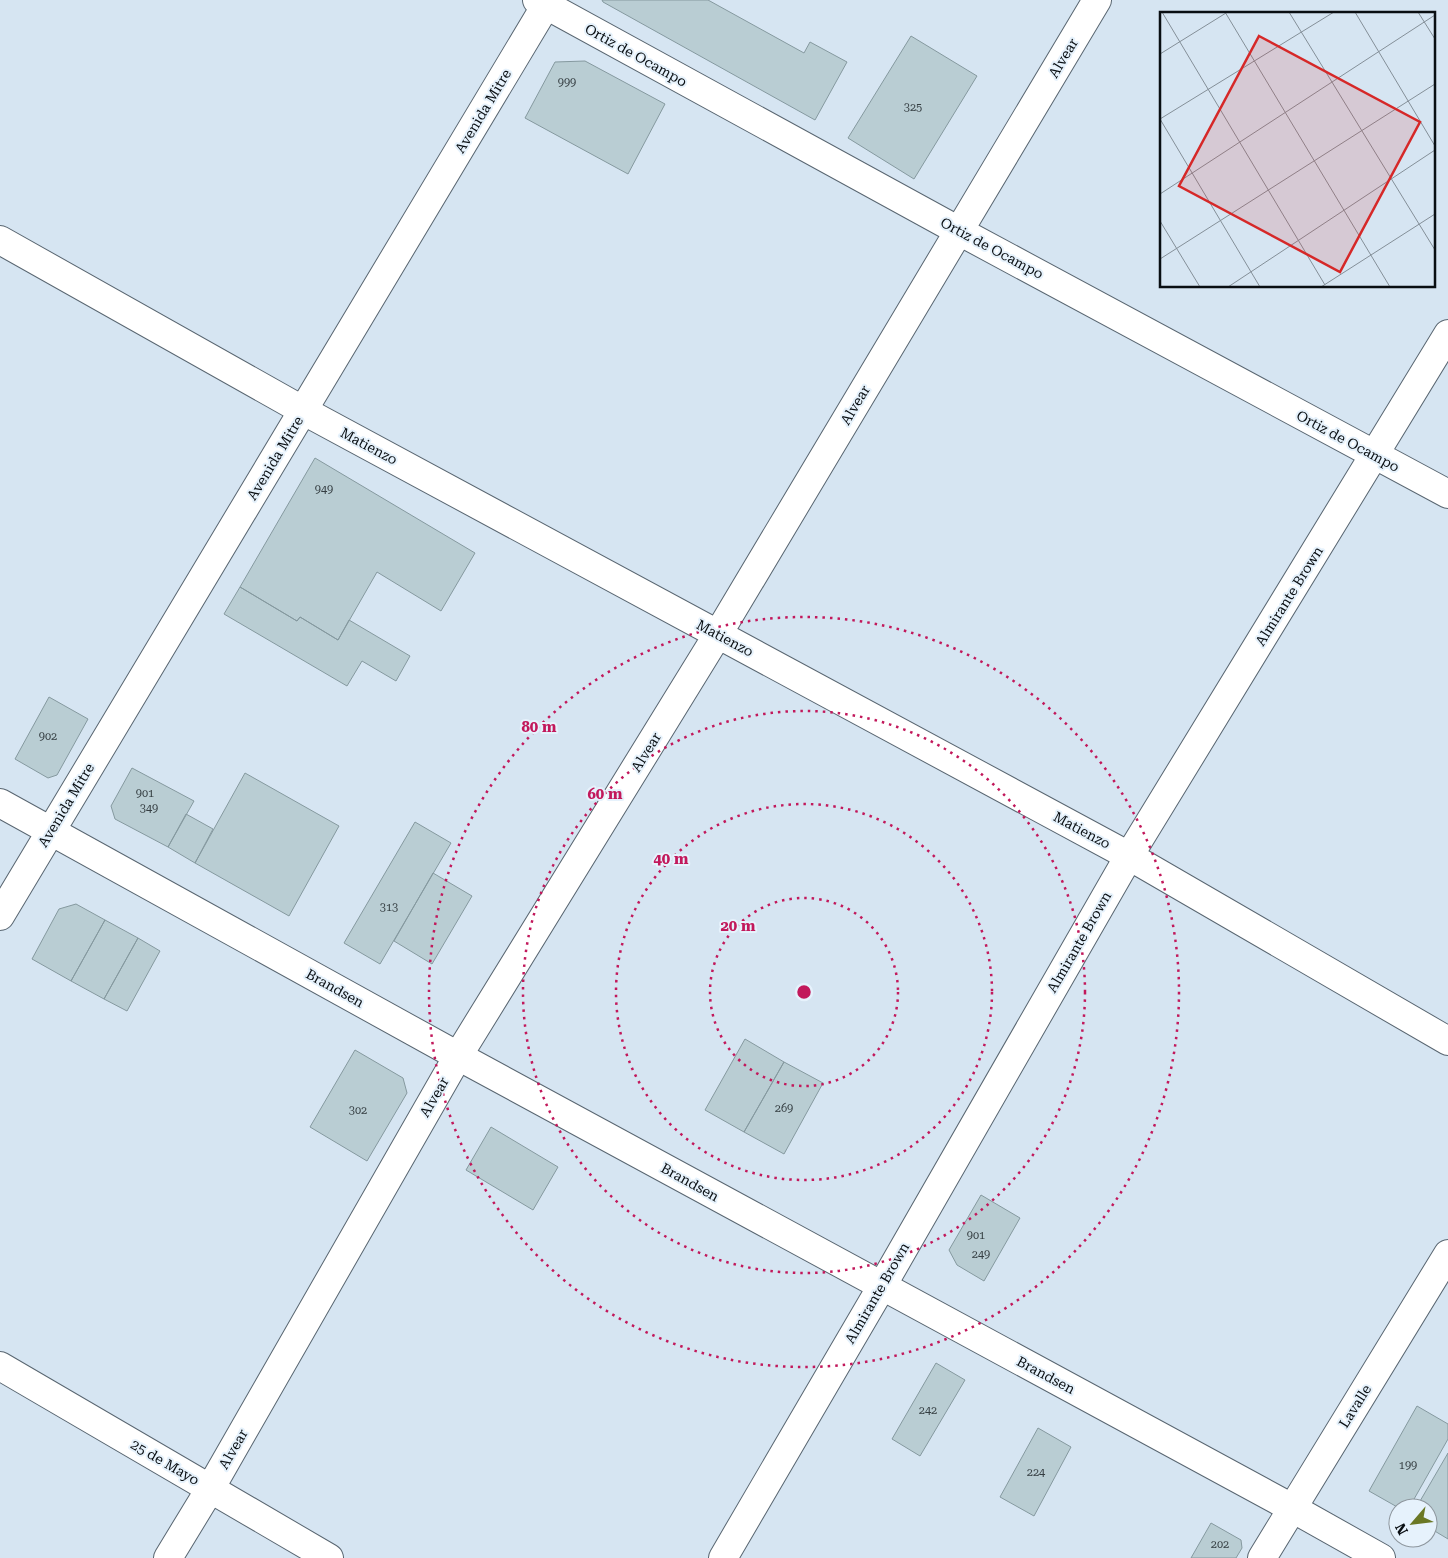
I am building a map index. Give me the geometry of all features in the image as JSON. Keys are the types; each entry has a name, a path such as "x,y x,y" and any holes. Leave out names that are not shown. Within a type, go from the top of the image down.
{"street":[{"name":"Alvear","path":"168,1558 210,1489 458,1056 718,634 1097,0"},
{"name":"Ortiz de Ocampo","path":"544,2 959,231 1448,494"},
{"name":"Avenida Mitre","path":"0,916 304,411 544,2"},
{"name":"Matienzo","path":"0,240 304,411 1129,856 1448,1041"},
{"name":"Almirante Brown","path":"723,1558 1129,856 1448,334"},
{"name":"Brandsen","path":"0,803 458,1056 1381,1558"},
{"name":"Lavalle","path":"1262,1558 1448,1254"},
{"name":"25 de Mayo","path":"0,1366 329,1558"}],"building":[{"path":"602,0 708,0 804,53 810,42 847,62 815,120"},
{"path":"911,36 977,76 914,179 848,138"},
{"path":"585,61 665,104 628,174 525,118 555,62"},
{"path":"315,458 475,553 441,611 377,572 338,640 300,617 297,621 240,587"},
{"path":"240,587 297,621 300,617 338,640 349,620 410,656 396,681 362,661 347,686 224,614"},
{"path":"49,697 88,719 57,775 48,778 15,759"},
{"path":"132,768 194,801 168,847 115,819 111,806"},
{"path":"245,773 339,826 289,916 195,863"},
{"path":"186,814 213,829 195,863 168,847"},
{"path":"415,822 451,843 380,964 344,943"},
{"path":"433,873 472,896 432,964 394,941"},
{"path":"76,904 105,920 71,981 32,959 59,909"},
{"path":"105,920 138,938 104,999 71,981"},
{"path":"138,938 160,951 127,1011 104,999"},
{"path":"745,1039 784,1062 744,1132 705,1110"},
{"path":"355,1050 403,1078 407,1093 367,1161 310,1127"},
{"path":"784,1062 823,1083 784,1154 744,1132"},
{"path":"491,1127 558,1167 533,1210 466,1170"},
{"path":"981,1195 1020,1218 984,1281 957,1265 949,1250"},
{"path":"936,1363 965,1380 920,1456 892,1439"},
{"path":"1417,1406 1448,1424 1448,1439 1415,1498 1388,1498 1388,1502 1369,1491"},
{"path":"1038,1428 1071,1447 1034,1516 1000,1497"},
{"path":"1448,1453 1448,1539 1438,1533 1438,1498 1422,1498"},
{"path":"1211,1523 1241,1540 1242,1548 1236,1558 1191,1558"}]}
